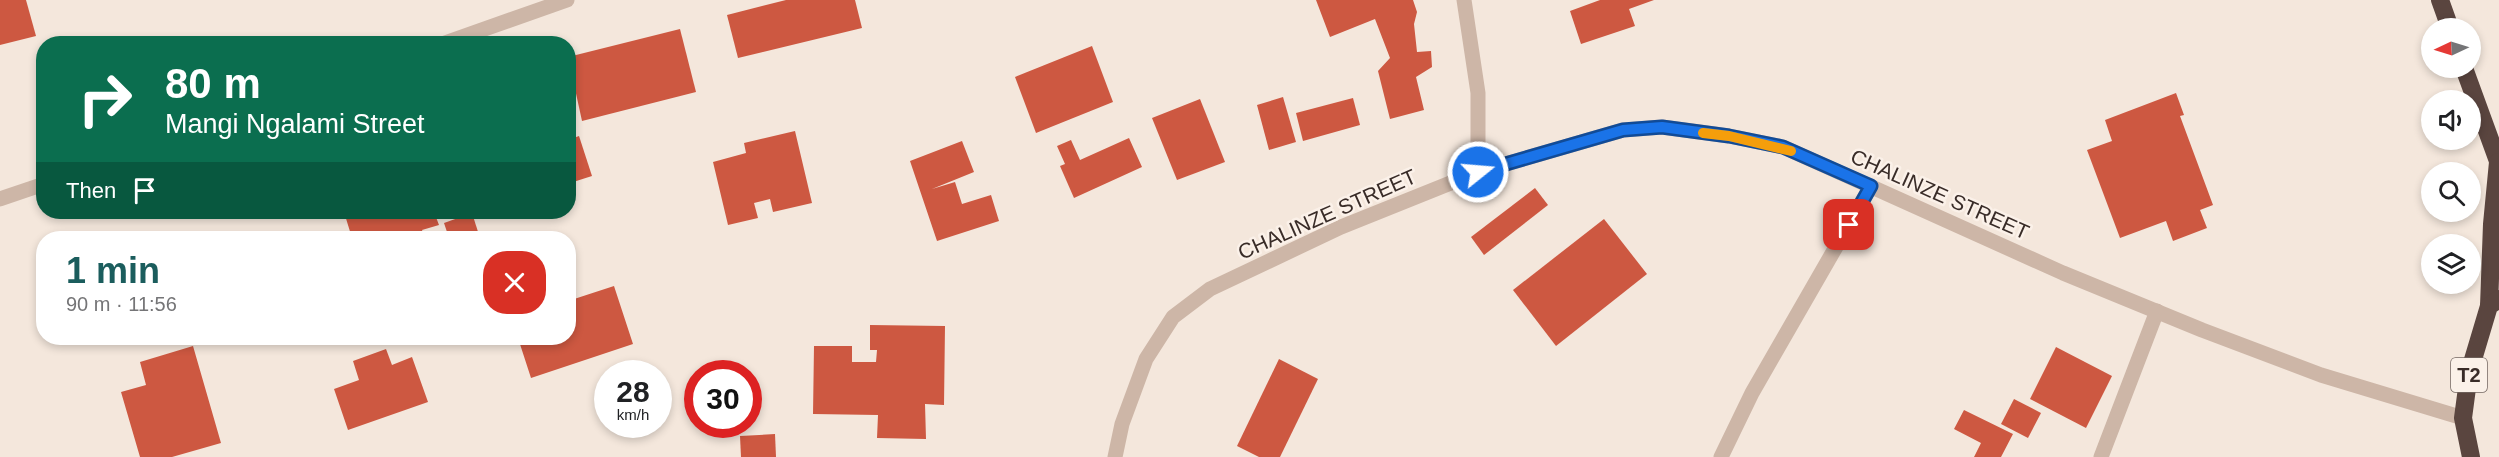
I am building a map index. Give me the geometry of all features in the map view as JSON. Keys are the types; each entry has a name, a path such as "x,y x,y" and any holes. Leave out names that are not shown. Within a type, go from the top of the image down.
{"highway":[{"path":"2440,0 2446,18"},
{"name":"T2","path":"2468,78 2498,163 2492,224 2494,303 2469,373 2463,418 2470,457"}],"street":[{"path":"465,36 567,0"},
{"path":"1464,0 1478,93 1478,172"},
{"name":"CHALINZE STREET","path":"1115,457 1122,424 1146,359 1173,317 1210,289 1341,227 1478,172 1623,130 1662,127 1729,136 1783,147 2063,273 2157,311 2321,375 2463,418"},
{"path":"1721,457 1752,393 1871,186"},
{"path":"0,199 36,187"},
{"path":"2101,457 2157,311"}],"building":[{"path":"0,0 26,0 36,36 0,45"},
{"path":"786,0 855,0 862,28 738,58 727,15"},
{"path":"1316,0 1413,0 1417,12 1414,24 1417,52 1431,51 1432,67 1416,77 1424,110 1390,119 1378,71 1390,58 1375,19 1330,37"},
{"path":"1600,0 1654,0 1629,9 1635,26 1581,44 1570,11"},
{"path":"680,29 696,92 582,121 576,94 576,55"},
{"path":"1092,46 1113,102 1036,133 1015,77"},
{"path":"2176,93 2184,115 2180,116 2213,205 2200,210 2207,228 2173,241 2166,221 2120,238 2087,150 2112,141 2105,120"},
{"path":"1283,97 1296,142 1269,150 1257,105"},
{"path":"1353,98 1360,125 1303,141 1296,113"},
{"path":"1200,99 1225,162 1177,180 1152,118"},
{"path":"795,131 812,203 773,212 770,199 754,203 758,218 728,225 713,162 746,153 744,143"},
{"path":"579,136 592,176 576,181 576,137"},
{"path":"1129,138 1142,167 1074,198 1060,166 1065,164 1057,146 1071,140 1080,160"},
{"path":"962,141 974,172 932,189 955,182 962,204 991,195 999,221 937,241 910,161"},
{"path":"1535,188 1548,205 1484,255 1471,237"},
{"path":"346,219 437,219 439,225 422,231 350,231"},
{"path":"455,219 474,219 478,231 447,231 444,223"},
{"path":"1604,219 1647,274 1556,346 1513,290"},
{"path":"614,286 633,344 531,378 520,345 576,345 576,298"},
{"path":"870,325 945,326 944,405 925,404 926,439 877,438 878,415 813,414 814,346 852,346 852,362 876,362 877,350 870,350"},
{"path":"193,346 221,443 172,457 140,457 121,392 146,385 140,362"},
{"path":"2056,347 2112,376 2086,428 2030,399"},
{"path":"386,349 392,365 412,357 428,402 348,430 334,389 359,380 353,361"},
{"path":"1279,359 1318,379 1280,457 1259,457 1237,446"},
{"path":"2014,399 2041,413 2028,438 2001,424"},
{"path":"1964,410 2013,434 2001,457 1974,457 1981,443 1954,429"},
{"path":"775,434 776,457 741,457 740,438 762,438 762,435"}],"slow traffic":[{"path":"1703,133 1783,147 1791,151"}],"route":[{"path":"1478,172 1623,130 1662,127 1729,136 1783,147 1871,186 1849,225"}]}
